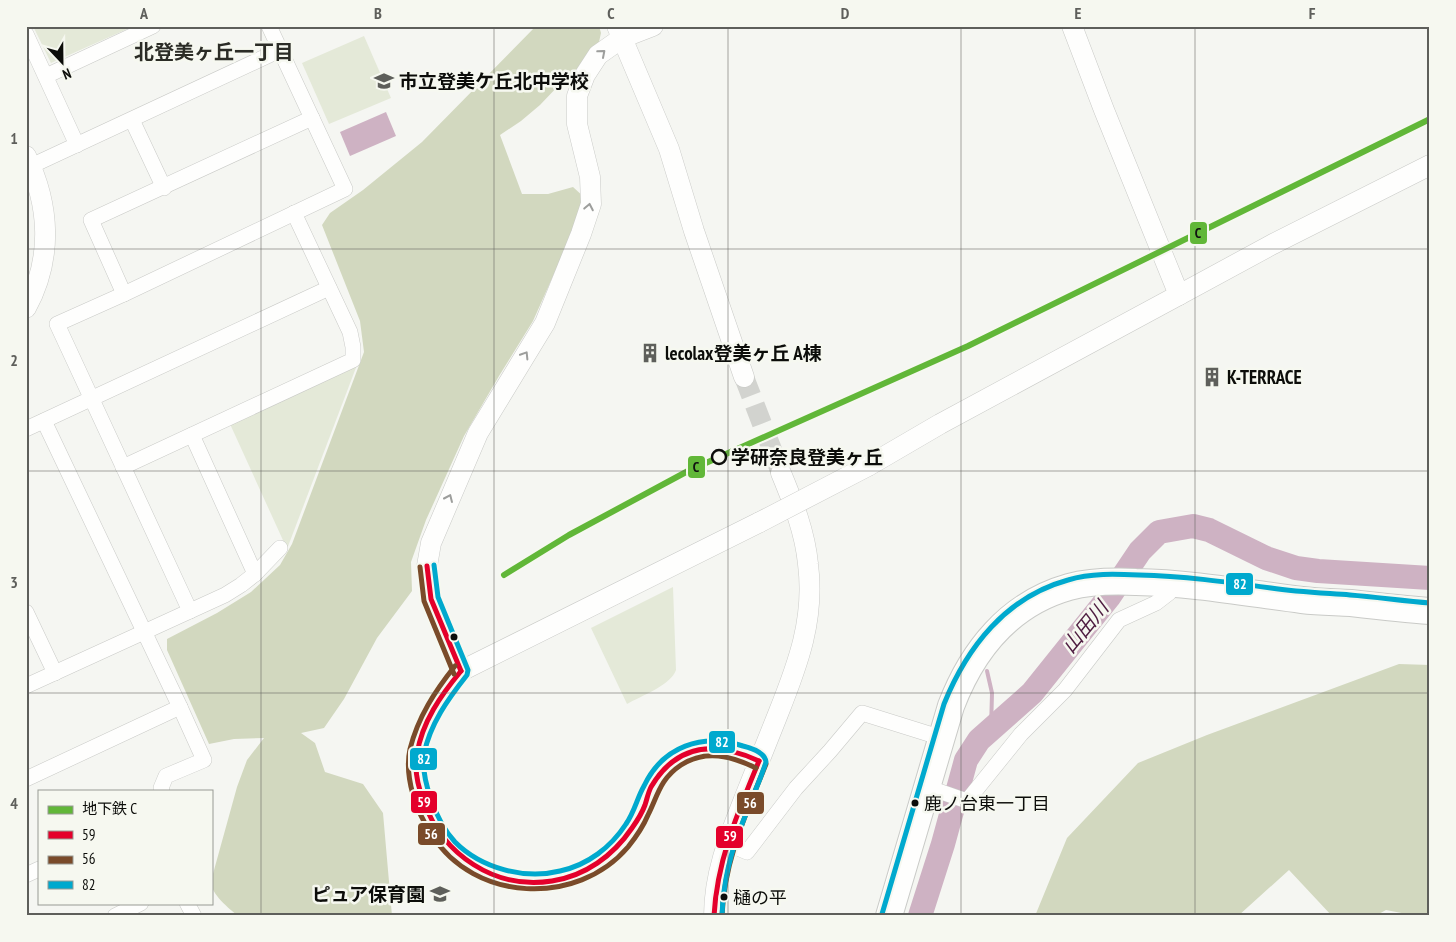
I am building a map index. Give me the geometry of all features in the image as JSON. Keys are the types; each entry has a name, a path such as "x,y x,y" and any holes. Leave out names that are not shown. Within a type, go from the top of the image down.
{"highway":[{"path":"889,916 936,790 942,738 961,680 972,661 990,637 1015,613 1040,599 1068,587 1106,581 1173,583 1304,600 1430,611"}],"street":[{"path":"46,76 153,26"},
{"path":"190,611 57,324 345,189 269,26"},
{"path":"461,671 431,599 427,566 431,544 478,433 545,323 591,204 590,176 576,124 577,96 585,75 598,55 620,32 653,26"},
{"path":"1072,26 1179,295"},
{"path":"620,32 669,149 694,231 744,377"},
{"path":"26,34 77,145"},
{"path":"26,308 41,272 46,236 42,201 29,161 77,145 280,50"},
{"path":"124,294 91,220 164,188 312,118"},
{"path":"132,120 164,188"},
{"path":"759,761 748,755 728,749 702,748 691,751 674,760 662,773 652,787 641,813 628,834 600,862 570,877 549,881 523,882 483,869 451,847 439,832 422,796 418,781 417,755 422,732 433,708 461,671 868,466 940,424 1272,244 1430,165"},
{"path":"123,467 353,360 350,332 294,213"},
{"path":"26,429 329,288"},
{"path":"44,421 204,760 166,776 162,790"},
{"path":"192,435 255,574"},
{"path":"714,916 718,877 726,844 800,658 806,634 809,607 808,563 802,530 781,473"},
{"path":"26,686 225,595 255,574 280,548"},
{"path":"936,790 967,801 1021,734 1065,690 1119,620 1156,603 1169,593 1173,583"},
{"path":"26,612 55,673"},
{"path":"26,779 180,707"},
{"path":"726,844 747,852 796,788 862,712 942,738"},
{"path":"26,875 38,869"},
{"path":"114,916 139,904"},
{"path":"188,904 194,916"}],"green space":[{"path":"33,26 134,26 51,63"},
{"path":"536,26 599,26 601,33 599,42 588,52 573,75 560,84 521,121 500,135 522,194 548,194 573,187 585,198 578,220 533,321 464,436 426,520 411,562 412,591 377,638 344,699 324,728 301,733 315,743 325,772 363,784 383,813 392,916 238,916 217,896 212,886 212,877 237,787 247,760 264,738 234,739 209,744 167,650 167,639 217,613 251,592 280,565 292,544 364,352 360,321 322,225 330,213 363,190 422,142"},
{"path":"364,36 391,98 329,124 302,63"},
{"path":"357,365 287,549 230,424"},
{"path":"673,587 676,670 668,681 627,704 591,628"},
{"path":"1399,664 1430,665 1430,916 1417,916 1386,910 1375,916 1332,916 1289,870 1238,916 1035,916 1067,838 1138,763 1207,735"}],"shaded area":[{"path":"386,112 396,136 350,156 340,132"}],"waterway":[{"name":"山田川","path":"920,916 943,844 966,760 979,740 1032,693 1109,597 1140,551 1159,532 1193,526 1209,530 1266,558 1296,568 1430,578"},
{"path":"987,671 992,693 991,730"}],"tunnel":[{"path":"744,377 781,473"}],"metro line":[{"name":"C","path":"504,575 569,535 688,471 968,346 1430,119"}],"transit line":[{"name":"82","path":"434,565 438,597 468,670 467,675 435,722 424,754 424,771 429,794 438,816 455,842 477,859 504,870 532,874 570,868 589,860 613,840 629,819 652,772 673,752 699,742 713,741 728,742 754,749 763,756 766,762 732,854 724,891 722,916"},
{"name":"59","path":"427,566 431,599 461,671"},
{"name":"56","path":"420,567 424,601 454,674"},
{"name":"82","path":"882,914 944,704 953,683 964,663 991,627 1026,599 1046,588 1068,580 1094,575 1121,574 1188,578 1430,603"},
{"name":"56","path":"455,666 422,715 413,737 409,760 410,782 416,805 426,826 450,857 473,874 499,884 527,889 555,887 582,880 607,866 637,836 660,788 668,776 690,760 700,757 718,756 737,760 756,768"},
{"name":"59","path":"461,671 433,710 423,731 416,760 416,772 424,802 444,838 458,853 474,865 491,874 511,880 531,882 552,881 576,875 597,863 616,847 638,820 651,787 661,772 685,754 699,750 728,750 759,761"},
{"name":"59","path":"714,916 719,875 724,856 736,818 759,761"},
{"name":"56","path":"722,916 727,876 737,838 766,764"}],"place":[{"name":"市立登美ケ丘北中学校","path":"384,81"},
{"name":"lecolax登美ヶ丘 A棟","path":"650,353"},
{"name":"K-TERRACE","path":"1212,377"},
{"name":"学研奈良登美ヶ丘","path":"719,457"},
{"name":"鹿ノ台東一丁目","path":"915,803"},
{"name":"ピュア保育園","path":"440,894"},
{"name":"樋の平","path":"724,897"}],"district":[{"name":"北登美ヶ丘一丁目","path":"214,52"}]}
